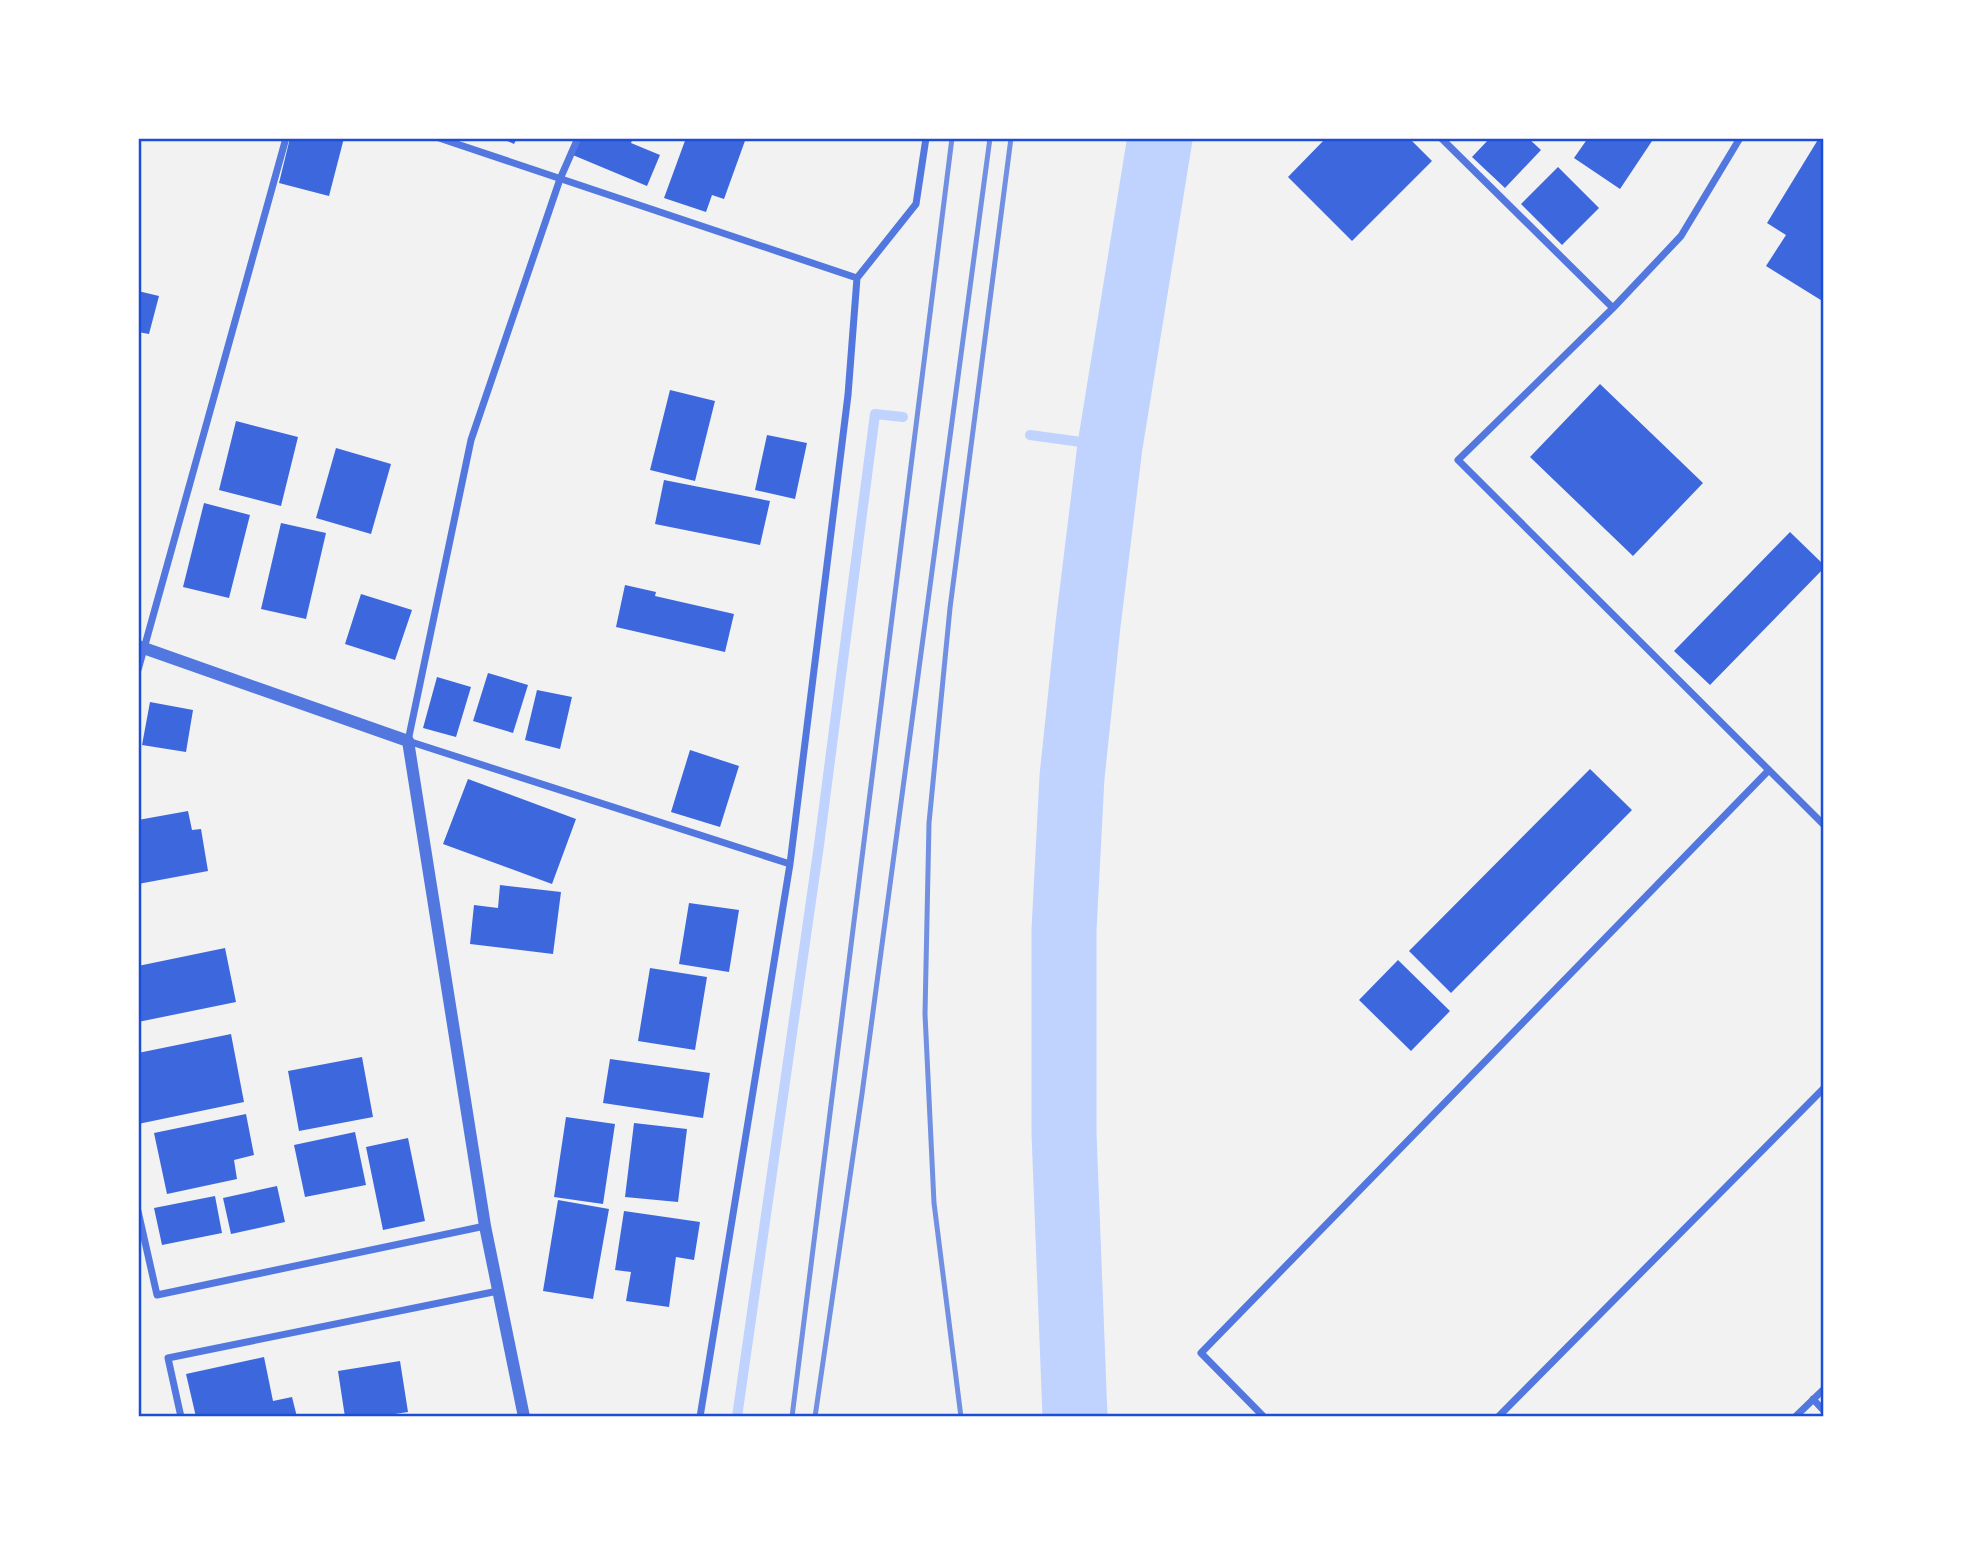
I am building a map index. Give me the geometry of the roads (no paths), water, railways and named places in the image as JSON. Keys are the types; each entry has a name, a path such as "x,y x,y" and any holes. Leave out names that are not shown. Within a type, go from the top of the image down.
{"street":[{"path":"138,670 286,138"},
{"path":"439,138 857,278"},
{"path":"524,1417 485,1226 408,741 471,440 560,179 578,138"},
{"path":"700,1417 790,864 848,395 857,278 916,204 926,138"},
{"path":"1441,138 1613,308"},
{"path":"1740,138 1681,236 1613,308 1458,460 1824,825"},
{"path":"142,648 408,741 790,864"},
{"path":"1264,1417 1201,1353 1769,770"},
{"path":"1498,1417 1824,1088"},
{"path":"138,1211 157,1295 485,1226"},
{"path":"181,1417 169,1358 498,1291"},
{"path":"1796,1417 1824,1389"},
{"path":"1813,1399 1824,1411"}],"waterway":[{"path":"1075,1417 1064,1133 1064,930 1072,777 1110,446 1160,138"},
{"path":"737,1417 819,845 875,414 903,417"},
{"path":"1030,435 1110,446"}],"railway":[{"path":"792,1417 952,138"},
{"path":"815,1417 862,1094 990,138"},
{"path":"961,1417 934,1203 925,1014 929,823 950,608 1011,138"}]}
